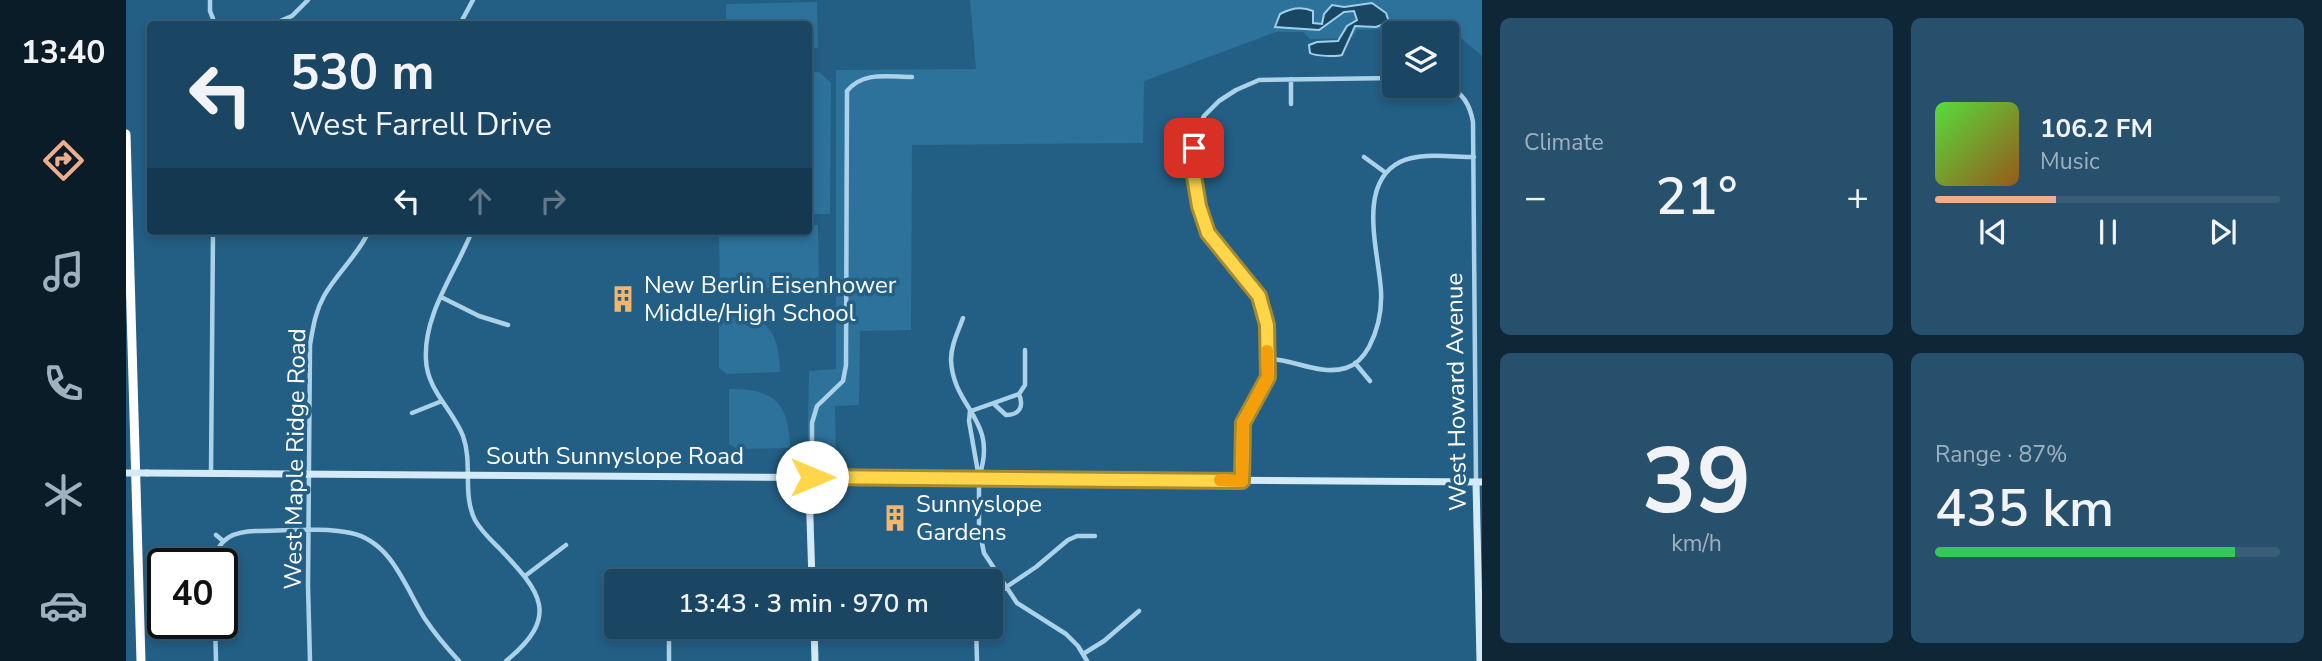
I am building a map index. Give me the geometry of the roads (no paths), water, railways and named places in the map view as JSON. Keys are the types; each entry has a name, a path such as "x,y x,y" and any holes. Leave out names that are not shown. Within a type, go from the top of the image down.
{"highway":[{"path":"126,134 141,661"}],"street":[{"path":"210,0 214,21"},
{"path":"280,21 292,16 308,0"},
{"path":"462,21 473,0"},
{"path":"812,569 809,488 812,477 812,423 817,406 843,382 846,365 847,91 864,77 912,77"},
{"path":"1242,481 1243,423 1268,377 1267,325 1259,296 1208,233 1199,206 1194,176 1197,132 1204,116 1219,101 1259,80 1382,78"},
{"path":"1291,79 1291,104"},
{"name":"West Howard Avenue","path":"1459,94 1471,109 1474,122 1480,661"},
{"path":"1267,359 1283,359 1324,370 1347,368 1363,358 1380,317 1381,291 1376,253 1374,198 1386,173 1398,163 1425,156 1474,157"},
{"path":"1364,157 1386,173"},
{"path":"211,473 213,235"},
{"name":"West Maple Ridge Road","path":"310,661 310,345 315,317 324,295 367,235"},
{"path":"470,235 441,297 429,331 426,360 431,381 463,436 468,459 469,503 475,519 525,576 538,600 538,620 529,640 506,661"},
{"path":"441,297 479,316 508,325"},
{"path":"963,318 953,344 951,360 955,379 970,411 979,421 984,440 985,460 979,478"},
{"path":"970,411 1019,394 1025,385 1025,350"},
{"path":"1355,363 1370,381"},
{"path":"994,404 1006,415 1012,415 1021,407 1019,394"},
{"path":"412,413 442,401"},
{"path":"970,411 969,421 979,478 978,515 982,547 988,561 1017,603 1066,634 1087,661"},
{"name":"South Sunnyslope Road","path":"126,473 1479,482"},
{"path":"218,548 222,540 240,532 308,531 358,535 384,552 396,566 432,629 459,661"},
{"path":"216,535 222,540"},
{"path":"1005,587 1036,567 1073,537 1095,536"},
{"path":"525,576 566,545"},
{"path":"1083,654 1104,641 1139,611"},
{"path":"215,639 216,661"},
{"path":"669,639 669,661"},
{"path":"814,639 815,661"},
{"path":"976,639 976,661"}],"place":[{"name":"New Berlin Eisenhower Middle/High School","path":"623,299"},
{"name":"Sunnyslope Gardens","path":"895,518"}]}
